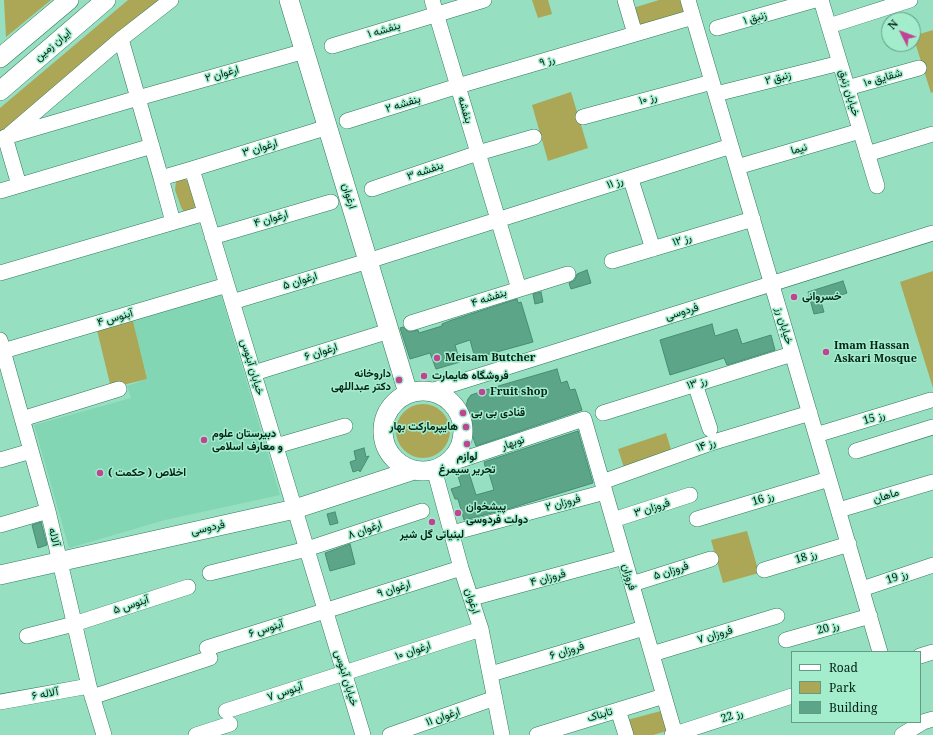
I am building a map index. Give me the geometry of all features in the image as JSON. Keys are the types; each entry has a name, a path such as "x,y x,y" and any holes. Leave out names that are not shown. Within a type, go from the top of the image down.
{"main road":[{"path":"0,58 69,0"},
{"name":"ایران زمین","path":"0,90 106,0"},
{"name":"ارغوان","path":"289,0 408,393"},
{"path":"419,390 431,391 442,395 452,402 459,412 463,424 463,436 459,448 452,458 438,468 424,471 414,470 403,466 394,459 387,450 383,440 382,428 390,407 398,399 408,393 419,390"},
{"name":"فردوسی","path":"0,575 295,509 414,470"}],"street":[{"path":"19,185 3,140 121,39 171,0"},
{"name":"بنفشه","path":"432,0 519,289"},
{"name":"بنفشه ۱","path":"332,46 484,0"},
{"name":"خیابان رز","path":"688,0 880,651"},
{"name":"زنبق ۱","path":"718,28 815,0"},
{"name":"خیابان زنبق","path":"821,0 877,186"},
{"path":"829,26 910,0"},
{"path":"628,1 635,34"},
{"name":"رز ۹","path":"458,86 693,16"},
{"path":"121,39 173,222"},
{"name":"ارغوان ۲","path":"3,140 138,98 305,51"},
{"name":"زنبق ۲","path":"714,88 840,63"},
{"name":"شقایق ۱۰","path":"847,88 919,68"},
{"name":"بنفشه ۲","path":"347,121 458,86"},
{"name":"رز ۱۰","path":"583,117 714,88"},
{"name":"ارغوان ۳","path":"192,169 328,127"},
{"name":"نیما","path":"737,167 860,131"},
{"path":"867,154 933,134"},
{"path":"478,153 534,137"},
{"path":"0,191 152,146"},
{"name":"رز ۱۱","path":"498,220 731,146"},
{"name":"بنفشه ۳","path":"372,189 478,153"},
{"path":"161,178 192,169"},
{"name":"خیابان آبنوس","path":"192,169 226,286 254,373 363,735"},
{"path":"632,183 652,249"},
{"name":"ارغوان ۴","path":"212,237 331,202"},
{"path":"0,273 204,213"},
{"name":"رز ۱۲","path":"612,261 753,219"},
{"path":"368,261 498,220"},
{"name":"فردوسی","path":"431,391 933,233"},
{"name":"ارغوان ۵","path":"232,302 368,261"},
{"name":"بنفشه ۴","path":"411,323 568,274"},
{"name":"آبنوس ۴","path":"2,346 226,286"},
{"name":"ارغوان ۶","path":"254,373 389,331"},
{"name":"آلاله","path":"2,346 6,387 22,419 31,450 48,512 91,692 104,735"},
{"name":"رز ۱۳","path":"602,413 792,354"},
{"path":"695,384 710,430"},
{"path":"22,419 119,389"},
{"name":"رز 15","path":"816,435 932,400"},
{"name":"رز ۱۴","path":"604,487 714,442 810,413"},
{"name":"نوبهار","path":"438,468 584,420"},
{"name":"فروزان","path":"584,420 664,696 673,734"},
{"path":"276,446 345,426"},
{"path":"856,451 933,427"},
{"path":"0,460 31,450"},
{"name":"ارغوان","path":"438,468 461,568 481,629 502,735"},
{"name":"رز 16","path":"697,519 829,479"},
{"name":"ماهان","path":"838,510 933,482"},
{"name":"فروزان ۲","path":"452,533 604,487"},
{"name":"فروزان ۳","path":"613,520 690,495"},
{"name":"ارغوان ۸","path":"307,549 422,511"},
{"path":"0,525 48,512"},
{"name":"رز 18","path":"764,570 848,544"},
{"path":"210,573 307,549"},
{"name":"فروزان ۴","path":"472,598 624,557"},
{"name":"فروزان ۵","path":"632,584 711,559"},
{"name":"رز 19","path":"862,589 933,565"},
{"name":"ارغوان ۹","path":"326,611 461,568"},
{"name":"آبنوس ۵","path":"27,636 74,624 188,587"},
{"name":"آبنوس ۶","path":"91,692 208,653 326,611"},
{"name":"فروزان ۷","path":"652,654 778,616"},
{"name":"رز 20","path":"786,640 870,616"},
{"name":"فروزان ۶","path":"490,674 644,628"},
{"name":"ارغوان ۱۰","path":"344,673 481,629"},
{"path":"921,656 933,652"},
{"name":"آبنوس ۷","path":"196,735 228,718 344,673"},
{"name":"آلاله ۶","path":"0,702 91,692"},
{"name":"تابناک","path":"537,735 664,696"},
{"name":"رز 22","path":"673,734 791,696"},
{"name":"ارغوان ۱۱","path":"390,735 495,698"},
{"path":"618,710 626,735"},
{"path":"921,723 933,719"},
{"path":"902,730 920,723"}],"shaded area":[{"name":"دبیرستان علوم و معارف اسلامی","path":"221,295 280,495 165,520 69,548 34,425 131,398 127,386 147,379 132,317"}],"green space":[{"path":"4,0 51,0 6,37"},
{"path":"128,0 164,0 0,138 0,108"},
{"path":"532,0 548,0 552,14 538,18"},
{"path":"659,0 682,0 685,12 639,27 633,8"},
{"path":"933,30 933,92 931,93 918,52 921,52 921,34"},
{"path":"571,92 588,148 548,161 532,105"},
{"path":"183,178 188,181 196,204 189,212 184,212 175,190 176,182"},
{"path":"933,271 933,388 900,282"},
{"path":"132,317 147,379 111,388 96,326"},
{"path":"418,404 428,404 442,412 448,421 450,431 448,441 442,450 428,458 418,458 408,453 401,446 396,436 396,426 401,416 408,409"},
{"path":"666,433 673,456 625,471 618,449"},
{"path":"747,531 759,573 723,583 711,540"},
{"path":"661,711 667,731 653,735 631,735 627,720"}],"building":[{"path":"587,270 591,283 571,289 569,283 575,280 577,274"},
{"path":"843,281 847,293 821,302 824,312 814,314 808,292"},
{"path":"541,292 543,302 535,304 533,294"},
{"path":"517,299 518,303 521,302 533,342 475,358 470,340 455,345 460,362 436,369 430,353 410,359 400,328 403,327 409,332 418,330 419,333 442,326 442,324 452,320"},
{"path":"712,324 715,336 737,329 742,344 771,335 775,350 727,365 724,358 670,375 660,340"},
{"path":"557,369 561,383 567,381 570,390 575,389 582,410 476,446 464,412 468,399 471,395"},
{"path":"578,431 593,483 508,509 464,520 458,499 455,499 451,489 461,486 458,476 469,473 476,495 494,490 484,462"},
{"path":"364,448 366,457 369,456 360,472 359,470 353,472 350,462 356,460 354,451"},
{"path":"335,512 338,523 330,525 327,514"},
{"path":"41,522 47,545 38,548 32,525"},
{"path":"350,544 355,564 330,571 325,553"}],"place":[{"name":"خسروانی","path":"794,297"},
{"name":"Imam Hassan Askari Mosque","path":"826,352"},
{"name":"Meisam Butcher","path":"437,358"},
{"name":"فروشگاه هایمارت","path":"424,376"},
{"name":"داروخانه دکتر عبداللهی","path":"399,380"},
{"name":"Fruit shop","path":"482,392"},
{"name":"قنادی بی بی","path":"463,413"},
{"name":"هایپرمارکت بهار","path":"466,427"},
{"name":"دبیرستان علوم و معارف اسلامی","path":"204,440"},
{"name":"لوازم تحریر سیمرغ","path":"467,444"},
{"name":"اخلاص ( حکمت )","path":"100,473"},
{"name":"پیشخوان دولت فردوسی","path":"458,513"},
{"name":"لبنیاتی گل شیر","path":"432,522"}]}
